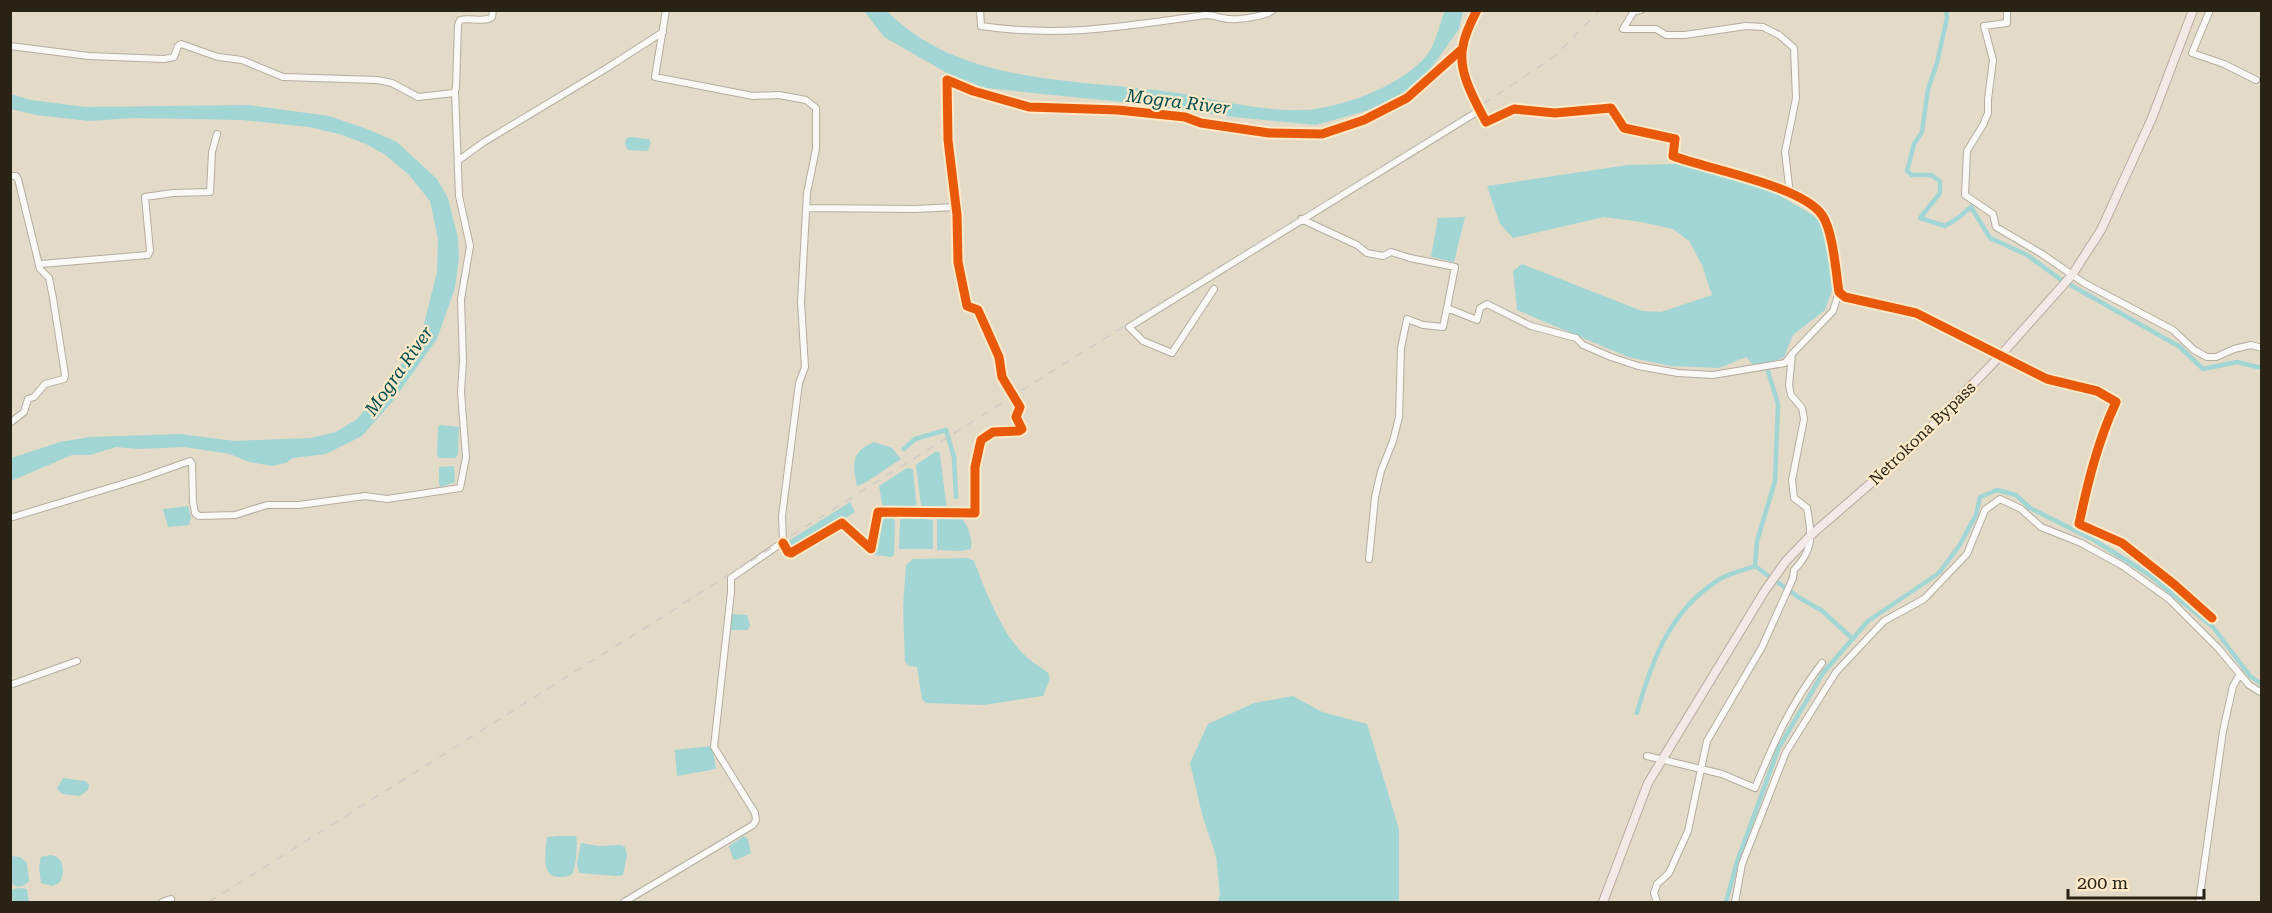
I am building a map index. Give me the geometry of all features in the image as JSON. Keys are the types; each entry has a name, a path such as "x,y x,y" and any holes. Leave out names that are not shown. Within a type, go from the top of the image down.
{"main road":[{"path":"2072,275 2101,230 2152,118 2193,10"},
{"name":"Netrokona Bypass","path":"1603,903 1648,783 1733,639 1767,587 1811,535 1907,452 2000,356 2072,275"}],"street":[{"path":"10,518 114,487 190,461 194,510 201,516 235,515 267,505 298,506 365,496 391,499 460,488 466,457 461,392 464,361 461,299 470,246 459,196 455,116 458,26 460,20 488,20 492,17 493,10"},
{"path":"666,10 654,75 658,79 753,96 779,95 806,100 816,108 816,149 807,193 801,302 805,367 798,387 782,516 783,543 791,553 842,523 871,549 878,512 975,513 975,467 981,440 993,432 1022,429 1016,417 1020,407 1002,377 999,357 978,310 967,306 958,261 956,207 948,140 947,80 973,91 1029,107 1118,110 1185,117 1201,123 1269,134 1322,134 1364,120 1407,98 1462,49"},
{"path":"980,10 981,26 1030,32 1101,29 1206,15 1243,19 1269,14 1273,10"},
{"path":"1447,308 1477,320 1480,308 1487,304 1531,326 1576,338 1583,345 1638,366 1678,373 1713,375 1785,363 1833,311 1839,292 1828,229 1822,215 1807,202 1753,179 1673,156 1675,139 1624,128 1611,108 1555,113 1514,109 1486,122 1472,96 1465,73 1462,49 1477,10"},
{"path":"1641,10 1634,11 1623,29 1656,29 1666,34 1685,35 1746,26 1763,27 1779,35 1794,48 1796,98 1785,152 1790,194"},
{"path":"2007,10 2007,23 1984,26 1994,60 1988,114 1967,151 1965,195 1993,214 1996,226 2115,301 2156,320 2183,338 2194,350 2207,357 2216,357 2251,345 2262,348"},
{"path":"2210,10 2192,53 2224,64 2256,80"},
{"path":"459,160 484,141 663,32"},
{"path":"10,46 89,56 158,59 174,57 178,45 182,44 218,57 242,60 283,77 381,81 392,83 418,97 455,92"},
{"path":"1214,289 1172,353 1143,341 1130,327 1480,110"},
{"path":"40,264 148,255 145,197 173,193 210,192 212,152 217,134"},
{"path":"10,176 16,176 18,179 40,269 49,278 65,375 64,379 45,384 34,397 28,399 24,412 10,423"},
{"path":"807,208 956,207"},
{"path":"1301,219 1356,245 1367,253 1383,256 1391,252 1455,267 1443,327 1424,325 1407,319 1401,348 1399,417 1394,441 1381,471 1375,497 1369,560"},
{"path":"1839,292 1845,297 1916,314 2047,379 2097,391 2116,402 2099,444 2079,524 2122,543 2212,618"},
{"path":"1657,903 1654,892 1657,884 1669,873 1688,831 1707,741 1762,646 1786,596 1794,570 1806,559 1811,535 1808,508 1794,498 1792,480 1804,419 1802,408 1791,394 1789,385 1792,354"},
{"path":"1735,903 1742,864 1786,752 1836,672 1884,621 1924,599 1967,554 1985,510 2000,499 2021,509 2041,528 2081,543 2123,566 2166,597 2218,648 2249,685 2262,693"},
{"path":"624,903 753,825 756,820 755,813 714,745 731,578 783,543"},
{"path":"2166,597 2175,585"},
{"path":"10,685 77,661"},
{"path":"1647,756 1722,774 1755,788 1780,727 1800,692 1822,663"},
{"path":"2199,903 2223,730 2233,686 2240,674"},
{"path":"162,903 171,898"}],"water":[{"name":"Mogra River","path":"864,11 887,11 917,36 950,54 1023,75 1177,93 1268,109 1305,110 1350,101 1397,80 1422,60 1431,49 1445,11 1463,11 1459,29 1429,71 1411,89 1369,110 1316,125 985,88 947,73 884,37"},
{"name":"Mogra River","path":"11,94 31,100 85,107 249,105 329,116 397,142 437,179 448,198 458,238 459,257 455,288 437,339 392,402 362,436 326,454 293,458 286,463 272,466 249,462 230,454 184,447 138,449 116,447 90,455 72,455 11,481 11,458 60,442 90,437 180,434 235,441 311,438 336,432 357,419 380,393 398,370 423,328 437,272 438,239 430,201 409,175 384,154 366,144 339,134 309,127 242,120 134,118 89,121 36,115 11,109"},
{"path":"629,137 649,139 651,143 648,151 628,150 625,145"},
{"path":"1679,164 1772,191 1821,220 1833,287 1825,310 1793,335 1784,357 1754,366 1746,357 1719,368 1670,366 1628,357 1517,310 1513,271 1522,264 1642,311 1661,312 1712,295 1702,265 1689,241 1673,229 1604,217 1513,238 1500,224 1487,186 1628,165"},
{"path":"1465,217 1454,262 1431,257 1438,218"},
{"path":"441,425 459,427 458,454 455,458 440,458 437,455 438,427"},
{"path":"874,442 892,448 901,459 857,486 854,471 855,459 861,450"},
{"path":"935,452 939,452 940,455 947,510 922,510 916,465"},
{"path":"454,466 455,482 441,487 439,467"},
{"path":"907,468 913,469 917,511 883,509 879,486"},
{"path":"850,502 855,512 793,550 787,542"},
{"path":"188,506 191,517 189,525 168,527 163,509"},
{"path":"884,516 894,518 895,522 894,555 891,557 874,555 872,552 879,518"},
{"path":"939,516 956,516 963,520 970,534 971,549 937,550 937,519"},
{"path":"902,517 933,520 933,549 899,549"},
{"path":"968,558 974,561 996,614 1011,639 1029,659 1048,673 1050,678 1043,696 983,705 926,703 922,699 917,667 909,666 905,662 903,607 906,565 913,559"},
{"path":"732,614 747,615 750,625 748,630 730,630"},
{"path":"1293,696 1322,712 1367,724 1399,829 1399,902 1218,902 1220,895 1216,856 1203,818 1190,763 1208,724 1254,703"},
{"path":"712,746 716,769 677,776 675,750"},
{"path":"63,778 85,781 89,785 88,790 80,796 62,794 57,789"},
{"path":"576,836 577,839 573,871 571,875 565,877 552,876 545,862 547,837"},
{"path":"744,836 748,839 751,853 736,860 733,859 729,846"},
{"path":"581,843 625,847 627,855 623,875 579,873 577,863"},
{"path":"51,855 59,859 63,871 59,883 52,886 41,883 39,867 41,857"},
{"path":"11,856 20,857 27,863 29,881 25,885 15,886 11,882"},
{"path":"19,888 27,889 29,902 13,902 11,892"}],"waterway":[{"path":"1946,10 1947,18 1937,63 1928,89 1922,132 1914,144 1907,171 1912,175 1931,175 1940,181 1940,193 1920,218 1945,226 1971,207 1990,238 2027,255 2060,279 2180,347 2203,369 2237,362 2262,368"},
{"path":"1768,371 1778,404 1775,481 1757,541 1755,566 1798,597 1821,610 1853,639"},
{"path":"904,449 915,439 946,430 954,457 956,497"},
{"path":"1726,902 1737,862 1779,747 1823,673 1868,621 1939,573 1959,546 1976,515 1980,497 1997,490 2016,495 2030,508 2094,540 2148,574 2213,627 2250,676 2262,684"},
{"path":"1637,713 1657,655 1676,620 1688,605 1720,579 1755,566"}],"railway":[{"path":"209,902 1126,325 1491,99 1555,56 1600,10"}],"cycle path":[{"path":"1477,10 1468,28 1462,56 1468,85 1486,122 1514,109 1555,113 1611,108 1624,128 1675,139 1673,156 1775,187 1811,205 1826,222 1839,292 1845,297 1916,313 2047,379 2097,391 2116,402 2094,462 2079,524 2122,543 2212,618"},
{"path":"783,543 791,553 842,523 871,549 878,512 975,513 975,467 981,440 993,432 1022,429 1016,417 1020,407 1002,377 999,357 978,310 967,306 958,262 957,215 948,140 947,80 973,91 1029,107 1118,110 1185,117 1201,123 1269,133 1322,134 1364,120 1407,98 1462,49"}]}
